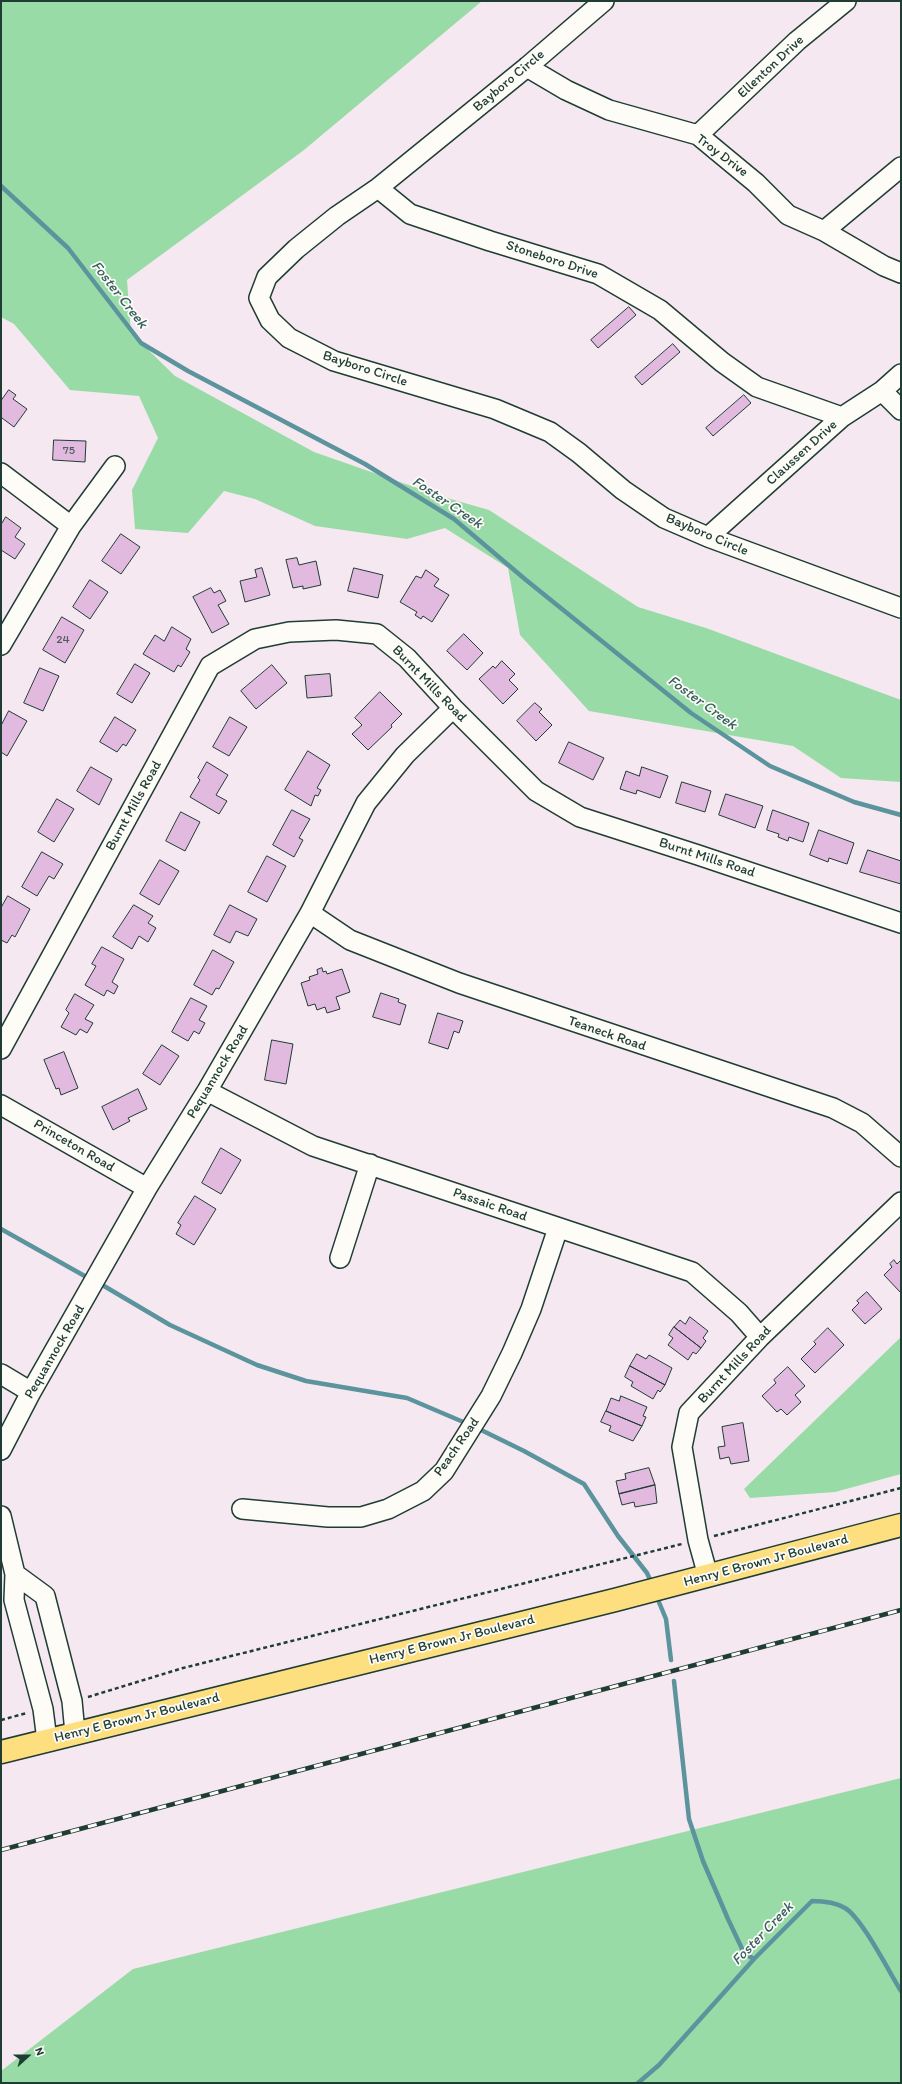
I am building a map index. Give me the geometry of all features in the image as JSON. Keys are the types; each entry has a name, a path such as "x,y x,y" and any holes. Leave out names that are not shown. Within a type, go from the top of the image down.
{"main road":[{"name":"Henry E Brown Jr Boulevard","path":"1,1752 708,1576 901,1525"}],"street":[{"name":"Bayboro Circle","path":"604,1 527,67 378,188 337,216 267,277 259,298 270,320 289,338 334,361 495,409 550,432 579,453 624,490 664,518 708,537 901,608"},
{"name":"Ellenton Drive","path":"698,135 797,41 846,1"},
{"name":"Troy Drive","path":"527,67 566,90 609,110 698,135 756,183 788,214 824,231 884,266 901,273"},
{"path":"824,231 901,167"},
{"name":"Stoneboro Drive","path":"378,188 410,214 490,241 598,274 660,310 722,362 757,387 842,418"},
{"name":"Claussen Drive","path":"708,537 842,418 882,390 901,374"},
{"path":"882,390 901,410"},
{"path":"1,645 71,526 115,466"},
{"path":"1,473 71,526"},
{"name":"Burnt Mills Road","path":"1,1049 210,666 255,639 289,632 336,630 377,634 407,658 453,708 536,791 580,818 698,855 901,924"},
{"name":"Pequannock Road","path":"1,1450 31,1392 147,1188 207,1091 310,913 366,803 405,755 453,708"},
{"name":"Teaneck Road","path":"310,913 350,940 459,983 833,1108 862,1123 901,1156"},
{"name":"Passaic Road","path":"207,1091 313,1146 692,1272 739,1313 760,1337"},
{"name":"Princeton Road","path":"1,1104 147,1188"},
{"path":"340,1258 370,1164"},
{"name":"Burnt Mills Road","path":"708,1576 698,1540 682,1447 690,1413 760,1337 901,1202"},
{"name":"Peach Road","path":"242,1509 328,1518 362,1517 388,1509 423,1491 444,1471 491,1396 512,1354 531,1309 558,1228"},
{"path":"1,1374 31,1392"},
{"path":"1,1516 8,1578 43,1709 47,1740"},
{"path":"8,1578 45,1596 72,1701 75,1734"}],"path":[{"path":"72,1701 183,1668 901,1488"},
{"path":"1,1720 43,1709"}],"green space":[{"path":"1,1 482,1 304,150 127,280 131,333 175,376 314,452 440,496 489,510 638,607 706,628 901,700 901,782 841,778 793,746 589,711 520,635 508,568 445,528 407,539 315,526 255,499 224,491 188,533 135,529 132,490 158,438 139,396 70,390 14,324 1,317"},
{"path":"901,1337 901,1474 835,1492 750,1498 744,1489"},
{"path":"901,1778 901,2083 1,2083 1,2071 133,1969"}],"building":[{"path":"629,307 636,315 598,348 591,340"},
{"path":"673,344 680,352 642,385 635,377"},
{"path":"9,390 16,395 13,399 27,409 14,427 2,418 1,420 1,401"},
{"path":"744,395 751,403 713,436 706,428"},
{"path":"54,440 86,441 85,462 53,460"},
{"path":"6,517 21,528 15,537 25,544 15,559 1,550 1,525"},
{"path":"121,534 140,547 121,574 102,561"},
{"path":"297,558 299,565 316,561 321,585 303,589 303,586 293,588 286,560"},
{"path":"262,568 270,595 245,602 240,581 257,577 255,570"},
{"path":"354,568 383,575 378,598 348,591"},
{"path":"426,570 439,579 434,586 449,595 432,622 423,616 421,619 415,615 417,612 400,602 416,576 421,578"},
{"path":"90,580 108,592 90,619 73,607"},
{"path":"211,588 214,593 220,590 226,601 218,605 229,624 212,633 193,597"},
{"path":"62,617 84,630 65,663 43,650"},
{"path":"172,627 191,639 186,649 190,652 181,667 178,665 174,672 143,654 155,635 164,641"},
{"path":"464,634 483,653 467,670 447,651"},
{"path":"502,661 515,674 509,680 518,689 503,704 479,679 493,666 495,668"},
{"path":"135,664 150,673 132,703 117,694"},
{"path":"272,665 287,683 256,709 241,691"},
{"path":"40,668 59,676 43,711 24,703"},
{"path":"330,674 332,696 307,698 305,676"},
{"path":"380,692 402,714 391,725 392,727 368,750 352,734 362,725 355,718"},
{"path":"535,703 542,709 539,712 552,725 536,741 517,721"},
{"path":"9,711 27,721 7,756 1,752 1,726"},
{"path":"115,717 136,730 126,746 123,744 117,752 100,742"},
{"path":"230,717 247,727 229,756 213,747"},
{"path":"569,742 604,758 593,780 559,763"},
{"path":"308,751 330,765 317,788 321,790 318,796 315,795 311,806 285,790"},
{"path":"207,762 228,775 216,795 227,801 219,814 190,797 200,780 198,778"},
{"path":"91,767 112,779 99,805 77,791"},
{"path":"642,767 668,776 660,798 637,790 636,794 620,789 626,771 639,776"},
{"path":"682,782 711,791 705,812 676,803"},
{"path":"726,794 763,806 755,828 719,815"},
{"path":"57,799 74,809 54,842 38,832"},
{"path":"292,810 310,819 299,838 303,840 294,857 273,845"},
{"path":"773,810 809,823 803,842 789,837 788,841 778,837 779,834 767,830"},
{"path":"181,812 200,822 185,851 166,841"},
{"path":"819,830 854,843 847,864 829,858 828,862 810,855"},
{"path":"868,850 901,861 901,884 860,872"},
{"path":"42,852 63,864 54,879 49,876 37,896 22,887"},
{"path":"267,856 286,866 267,902 248,892"},
{"path":"160,860 179,871 159,905 140,894"},
{"path":"8,896 30,909 15,937 12,935 7,943 1,940 1,908"},
{"path":"134,905 153,916 148,923 156,928 148,942 139,936 132,949 113,937"},
{"path":"230,905 257,919 248,936 236,931 230,943 214,935"},
{"path":"102,947 124,959 112,982 118,986 114,994 107,990 104,996 85,985 96,966 92,964"},
{"path":"213,950 234,962 219,989 216,988 212,995 194,985"},
{"path":"322,968 323,972 326,971 327,974 342,969 350,992 336,997 340,1009 327,1013 325,1007 317,1010 315,1004 308,1006 301,983 310,980 309,977 318,974 317,970"},
{"path":"381,993 399,999 398,1002 406,1005 400,1025 373,1017"},
{"path":"75,994 94,1005 85,1019 93,1023 87,1033 80,1029 76,1035 61,1027 69,1013 66,1010"},
{"path":"191,998 207,1006 199,1020 205,1023 199,1034 194,1031 188,1041 172,1032"},
{"path":"438,1013 463,1021 459,1033 454,1031 448,1049 429,1043"},
{"path":"272,1040 293,1044 286,1084 265,1080"},
{"path":"162,1045 179,1056 160,1085 143,1074"},
{"path":"64,1052 78,1088 61,1095 59,1088 56,1089 44,1060"},
{"path":"138,1089 147,1109 128,1118 130,1121 113,1130 102,1107"},
{"path":"221,1148 241,1160 221,1194 202,1183"},
{"path":"195,1196 216,1209 194,1245 176,1234 181,1225 178,1223"},
{"path":"894,1260 897,1264 901,1260 901,1293 884,1275 892,1267 890,1264"},
{"path":"867,1292 882,1309 865,1324 852,1310 859,1303 857,1301"},
{"path":"690,1317 708,1331 703,1338 706,1341 701,1348 674,1327 680,1320 685,1324"},
{"path":"674,1327 701,1348 696,1354 693,1352 688,1360 668,1345 673,1338 669,1335"},
{"path":"828,1328 844,1345 815,1373 801,1359 816,1344 814,1342"},
{"path":"637,1354 646,1359 649,1355 672,1368 665,1385 630,1366"},
{"path":"630,1366 665,1385 660,1392 658,1390 653,1399 631,1386 633,1382 625,1377"},
{"path":"788,1367 805,1386 795,1395 801,1402 787,1415 781,1409 777,1412 762,1396 776,1383 774,1380"},
{"path":"621,1396 647,1407 643,1416 646,1417 642,1426 606,1411 611,1398 619,1401"},
{"path":"606,1411 642,1426 633,1441 609,1431 611,1426 601,1422"},
{"path":"743,1423 749,1461 731,1464 729,1457 720,1459 718,1447 725,1446 722,1427"},
{"path":"649,1468 655,1485 619,1494 616,1481 626,1479 625,1474"},
{"path":"655,1485 657,1503 635,1507 634,1502 622,1505 619,1494"}],"waterway":[{"name":"Foster Creek","path":"1,186 68,248 141,343 188,371 365,464 454,519 526,580 691,713 770,766 854,802 901,815"},
{"path":"1,1229 90,1279"},
{"path":"99,1283 170,1325 257,1365 306,1381 407,1398 468,1424"},
{"path":"477,1428 524,1451 584,1484 618,1536 647,1573 652,1584"},
{"path":"656,1595 666,1619 671,1660"},
{"path":"674,1681 689,1819 703,1861 728,1919 744,1953 754,1959"},
{"name":"Foster Creek","path":"638,2083 659,2065 754,1959 812,1901 837,1904 852,1914 875,1946 901,1991"}],"railway":[{"path":"1,1850 901,1610"}]}
